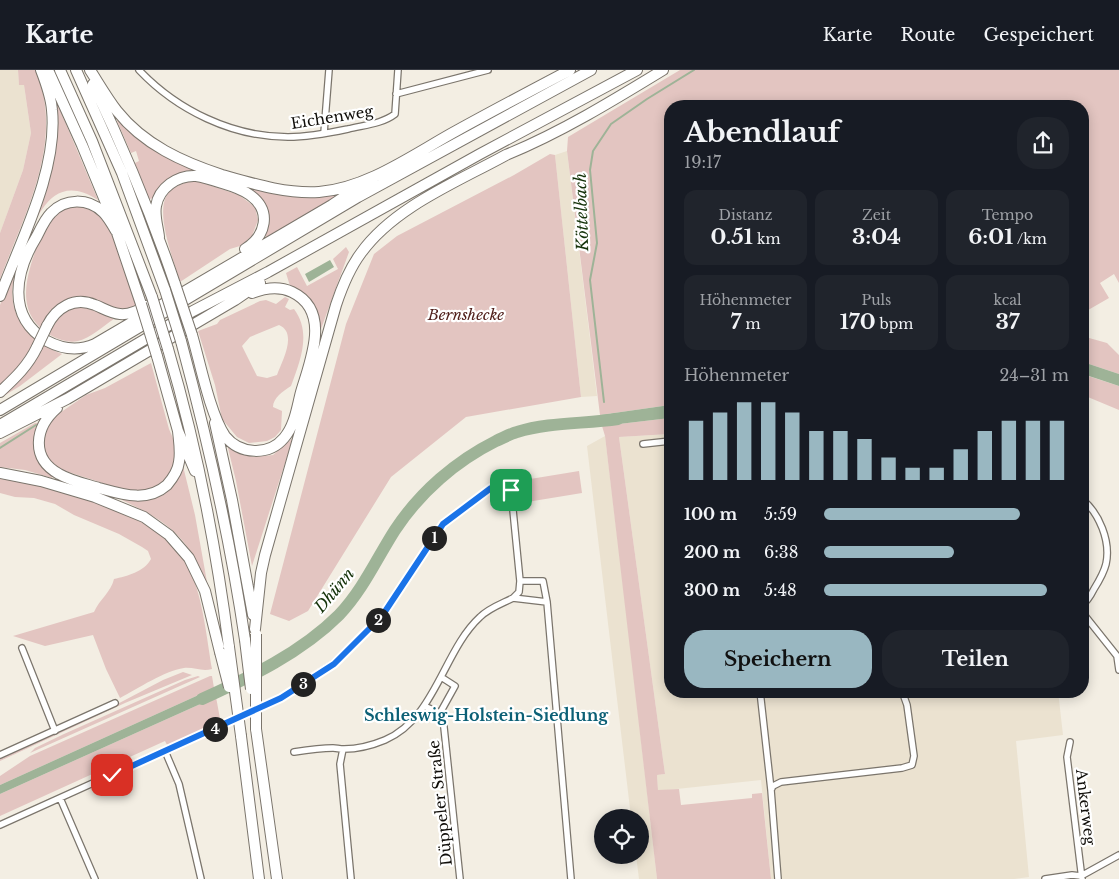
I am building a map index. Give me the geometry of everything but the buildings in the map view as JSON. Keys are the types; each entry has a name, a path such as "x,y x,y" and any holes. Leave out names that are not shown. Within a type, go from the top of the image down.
{"highway":[{"path":"0,296 40,192 51,155 52,109 41,70"},
{"path":"48,70 111,214 141,304 178,431 203,488"},
{"path":"60,70 96,150 152,298 183,399 219,572 225,650 241,736 259,879"},
{"path":"76,70 122,174 165,290 206,433 235,570 277,879"},
{"path":"86,70 107,114 159,237 192,335 210,398 234,510 255,631"},
{"path":"90,70 116,110 130,126 148,141 187,163 248,182 293,192 336,189 360,183 374,177"},
{"path":"116,231 106,215 90,204 77,201 65,203 49,215 30,247 18,286 19,303 23,315 32,329 44,339 55,345 72,348 84,348 94,344 332,205 374,177 570,70"},
{"path":"0,410 358,197 591,70"},
{"path":"0,425 193,312 637,70"},
{"path":"256,730 255,631 261,573 336,305 346,278 362,252 382,229 410,209 506,155 522,149 596,110 663,70"},
{"path":"0,392 20,374 32,357 47,326 59,310 72,303 89,303 109,312 122,314 137,311 253,243 260,237 262,212 257,201 241,190 202,177 185,177 164,189 158,200 155,211 159,237"},
{"path":"0,433 67,399 235,300 334,241 351,225"},
{"path":"210,398 221,428 231,442 248,451 261,451 272,448 281,442 290,429 314,347 316,331 314,319 308,306 297,294 273,288 235,300"},
{"path":"67,399 49,415 41,429 39,442 43,458 50,468 59,474 118,494 145,496 158,491 167,484 175,474 179,464 178,431"},
{"path":"0,473 41,481 95,497 144,517 168,535 189,558 199,577 225,650"}],"street":[{"name":"Eichenweg","path":"139,70 157,88 177,103 198,115 223,125 270,136 288,137 324,133 387,120 395,114 396,94"},
{"path":"324,133 329,70"},
{"path":"398,70 396,94 488,70"},
{"path":"454,70 454,79"},
{"path":"643,444 664,442"},
{"path":"0,825 281,698 334,664 382,616 443,524 491,488 506,485 511,490 520,581 519,592 513,598 492,607 479,618 466,634 424,706 412,721 397,734 377,742 343,749 333,748 294,752"},
{"path":"1089,507 1097,516 1107,548 1106,564 1089,598"},
{"path":"520,581 543,581 547,602 571,879"},
{"path":"513,598 547,602"},
{"path":"1089,621 1117,656 1119,670"},
{"path":"22,648 54,731"},
{"path":"424,706 440,713 455,686 441,677"},
{"path":"761,698 772,788 778,879"},
{"path":"772,788 781,782 894,769 912,765 913,747 904,698"},
{"path":"0,756 115,703"},
{"name":"Düppeler Straße","path":"440,713 443,718 460,879"},
{"name":"Ankerweg","path":"1070,742 1067,757 1082,878"},
{"path":"343,749 340,764 351,879"},
{"path":"165,751 179,784 201,879"},
{"path":"60,798 95,879"},
{"path":"1045,879 1072,875 1082,878 1119,855"}],"shaded area":[{"path":"0,70 18,70 19,84 24,85 31,133 23,170 0,233"},
{"path":"567,151 597,396 581,397 555,155"},
{"path":"330,260 334,267 309,282 305,274"},
{"path":"1089,364 1119,374 1119,386 1089,376"},
{"path":"664,406 664,419 602,426 600,415"},
{"path":"664,434 664,698 1059,698 1063,735 1016,741 1029,877 1014,879 771,879 761,780 658,791 657,775 665,774 619,437"},
{"path":"605,436 649,809 630,809 587,446"},
{"path":"214,688 216,697 0,794 0,785"},
{"path":"649,809 657,879 639,879 637,864 649,864"}],"green space":[{"path":"18,70 36,70 44,97 46,123 44,150 30,203 0,279 0,233 23,170 31,133 24,85 19,85"},
{"path":"680,70 1119,70 1119,283 1114,274 1100,283 1109,298 1089,310 1089,100 664,100 664,406 600,415 567,151 568,137"},
{"path":"58,105 98,200 83,192 70,190 59,193 49,200 35,222 16,270 12,287 13,301 21,323 29,333 49,348 62,354 20,386 2,397 25,375 42,349 33,344 10,376 0,385 0,305 49,175 55,149 58,125 56,106"},
{"path":"119,120 141,141 159,153 242,183 343,192 266,238 263,204 196,174 156,198 149,199 135,163 139,161 136,151 131,153 117,121"},
{"name":"Bernshecke","path":"550,154 555,155 581,397 466,417 391,477 308,611 289,621 270,614 346,324 374,254 397,236 514,175"},
{"path":"194,180 239,195 255,207 258,220 252,236 240,246 230,249 180,282 164,225 164,203 172,189"},
{"path":"75,205 94,210 103,218 108,226 114,236 123,261 137,308 114,308 99,301 79,297 64,301 57,305 42,325 50,329 63,312 70,308 78,307 87,308 114,319 88,337 71,342 52,336 33,319 28,309 26,287 31,264 46,225 57,212"},
{"path":"346,247 349,252 321,329 309,297 290,286 286,273 297,267 307,286 338,269 333,259"},
{"path":"285,297 289,299 285,307 290,310 294,309 299,318 302,328 303,347 291,386 279,395 273,404 273,407 282,411 281,430 275,437 267,441 249,443 237,437 222,419 215,385 198,331 217,324 220,320 260,301 266,300 276,304","holes":["279,325 285,329 288,341 287,348 277,375 267,378 257,376 242,346 250,337"]},
{"path":"1089,338 1107,343 1119,355 1119,374 1089,364"},
{"path":"151,363 169,429 175,443 177,460 170,476 156,487 141,491 121,489 59,469 48,459 43,447 45,427 51,419 86,395 105,388"},
{"path":"1089,376 1119,386 1119,410 1089,398"},
{"path":"664,419 664,434 619,437 665,774 657,775 658,790 679,789 681,805 752,798 752,794 762,793 771,879 657,879 605,436 602,426"},
{"path":"35,423 40,423 37,429 53,474 52,478 25,470 0,467 0,443"},
{"path":"293,438 252,566 227,444 239,453 254,457 273,455"},
{"path":"183,466 195,515 207,582 191,552 167,525 122,500 150,499 165,494"},
{"path":"579,471 582,493 521,503 518,481"},
{"path":"0,479 32,484 119,511 153,529 168,541 181,556 195,583 204,620 212,669 184,668 176,670 160,676 120,698 93,635 45,646 13,636 94,612 114,579 140,570 151,559 148,551 142,547 55,504 34,498 15,497 0,493"},
{"path":"183,672 192,675 125,703 0,761 0,759"},
{"path":"198,676 200,677 30,753 35,748 64,734"},
{"path":"212,676 214,688 0,785 0,776 30,756"},
{"path":"216,697 221,724 179,742 178,740 167,745 165,741 0,816 0,794"}],"waterway":[{"name":"Köttelbach","path":"604,402 590,280 597,243 590,170 593,151 611,124 694,70"},
{"name":"Dhünn","path":"202,699 274,663 324,629 348,605 405,516 427,490 467,458 496,441 529,429 618,419"},
{"path":"0,448 36,425"}],"district":[{"name":"Schleswig-Holstein-Siedlung","path":"486,715"}],"route":[{"path":"112,775 221,727 281,698 334,664 382,616 443,524 491,488 506,485 511,490"}]}
